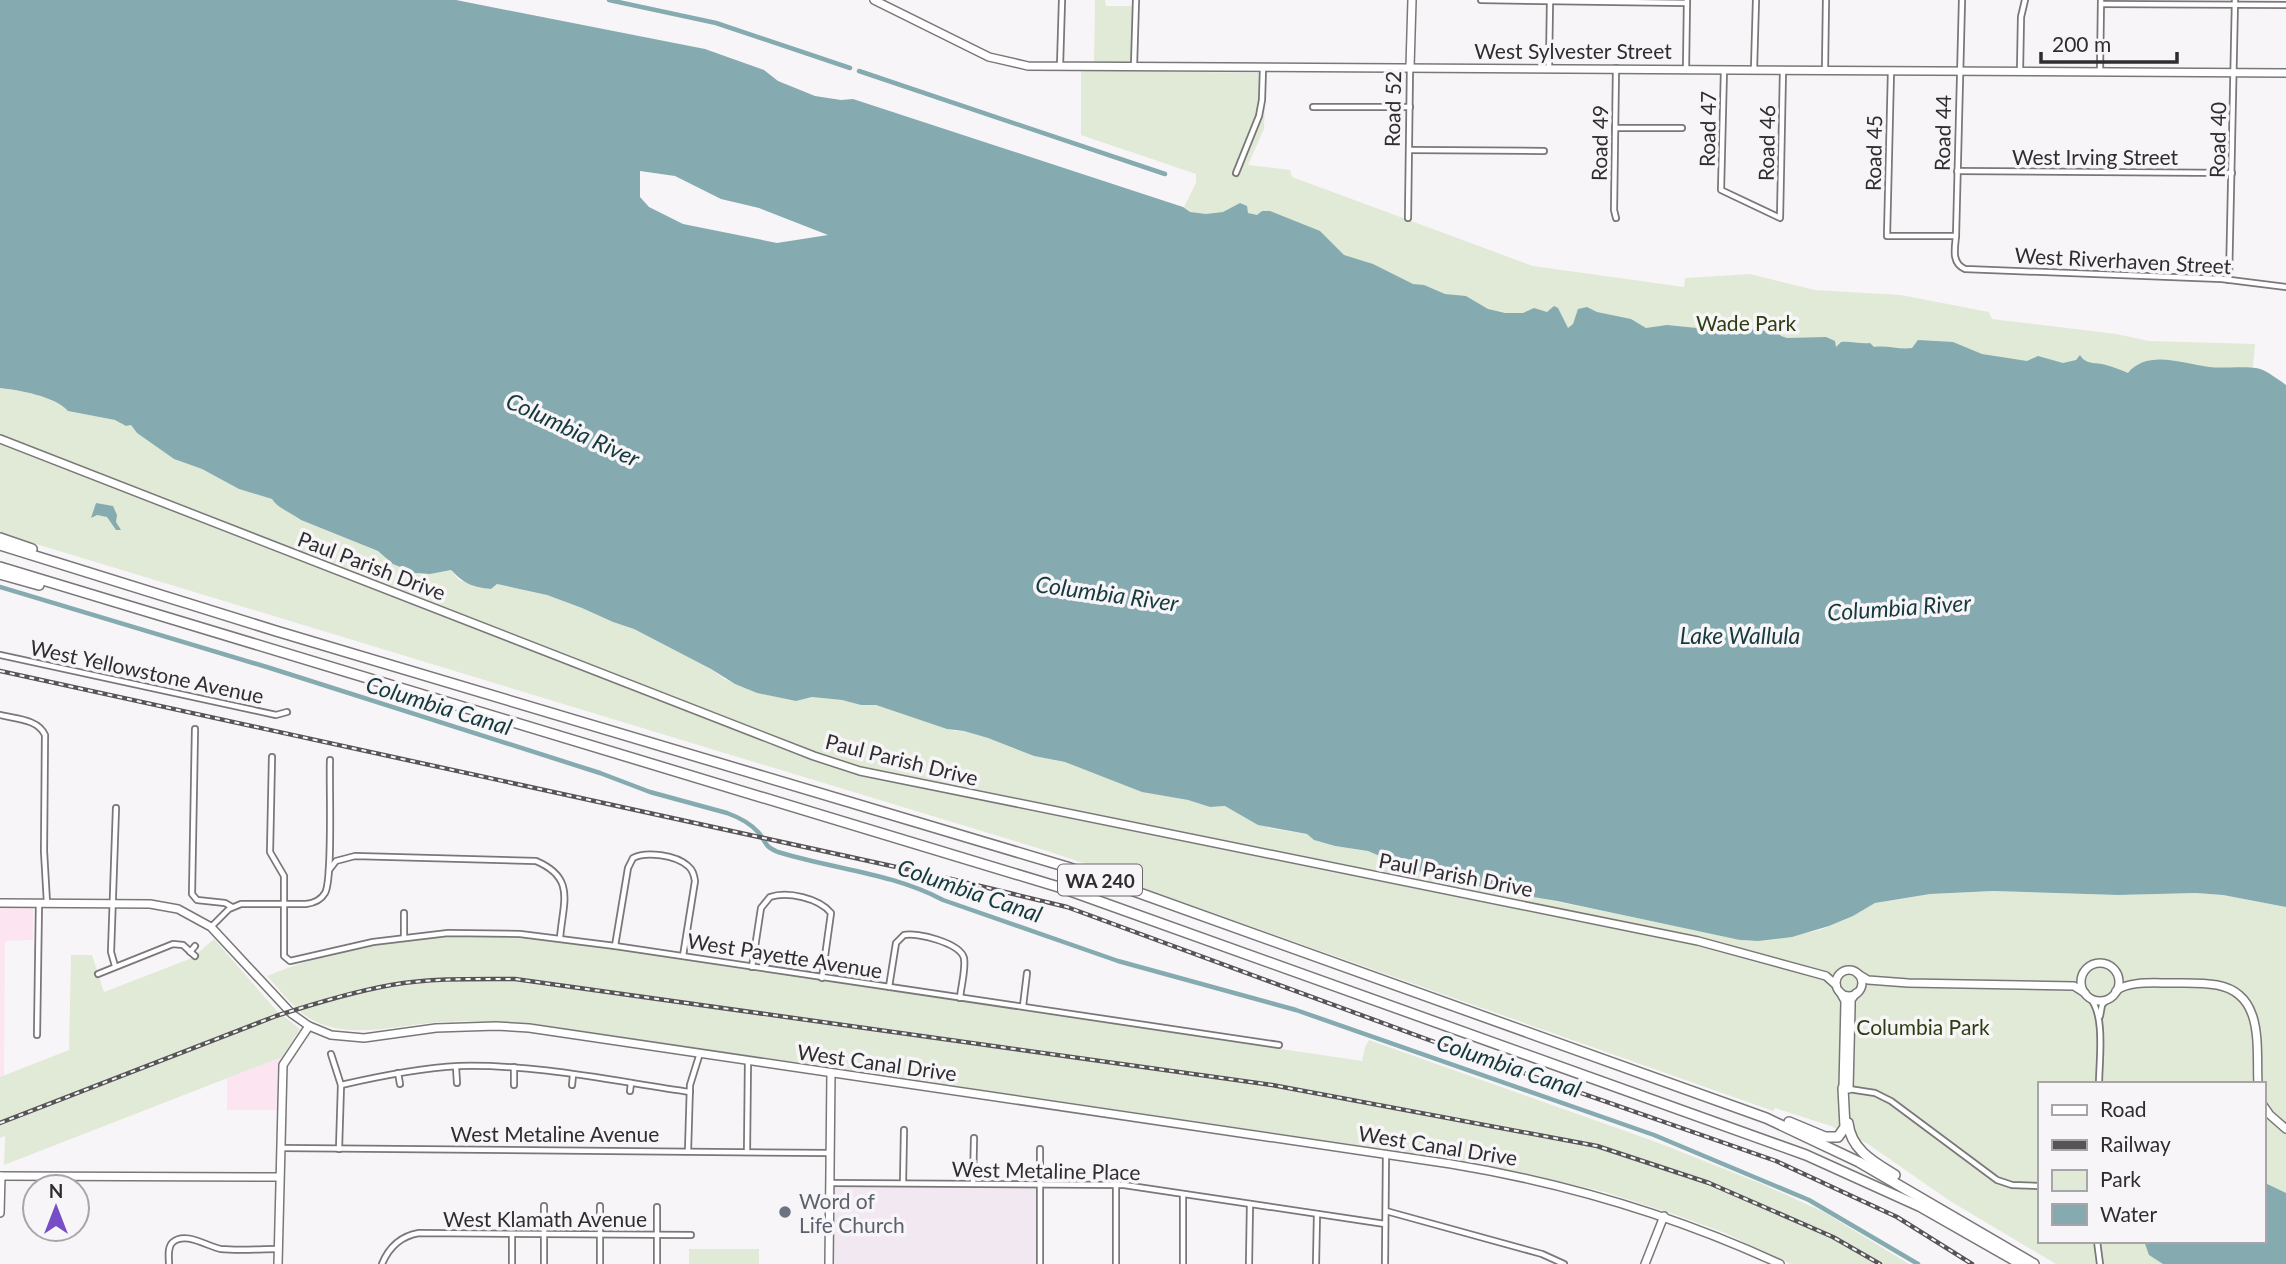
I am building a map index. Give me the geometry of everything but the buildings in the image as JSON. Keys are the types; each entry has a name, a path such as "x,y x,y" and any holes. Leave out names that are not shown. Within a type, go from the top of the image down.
{"highway":[{"path":"0,538 92,573"},
{"name":"WA 240","path":"0,545 276,631 1067,867 1766,1118 1859,1161 2034,1264"},
{"name":"WA 240","path":"0,567 1062,888 1784,1146 1902,1198 2021,1264"},
{"path":"0,574 70,593 103,598"},
{"path":"1643,1074 1700,1089 1830,1138 1838,1137 1844,1129 1846,1088"},
{"path":"1846,1088 1849,1131 1857,1147 1863,1154 1954,1215"}],"street":[{"name":"West Sylvester Street","path":"874,0 999,61 1028,66 2286,73"},
{"path":"1060,66 1062,0"},
{"path":"1134,67 1136,0"},
{"name":"Road 52","path":"1408,218 1412,0"},
{"path":"1480,0 1687,1 1686,69"},
{"path":"1549,68 1550,0"},
{"path":"1754,69 1756,0"},
{"path":"1825,70 1826,0"},
{"name":"Road 44","path":"1959,266 1955,260 1955,236 1962,0"},
{"path":"2020,71 2021,17 2025,0"},
{"path":"2100,72 2101,2 2235,2 2286,5"},
{"name":"Road 40","path":"2229,280 2235,2"},
{"path":"1236,173 1259,116 1263,68"},
{"name":"Road 49","path":"1616,68 1616,218"},
{"name":"Road 47","path":"1724,69 1721,190 1780,218"},
{"name":"Road 46","path":"1780,218 1783,69"},
{"name":"Road 45","path":"1891,70 1887,236 1955,236"},
{"path":"1313,107 1410,107"},
{"path":"1615,128 1682,128"},
{"path":"1410,150 1544,151"},
{"name":"West Irving Street","path":"1957,171 2232,173"},
{"name":"West Riverhaven Street","path":"1959,266 1965,269 2229,280 2286,287"},
{"name":"Paul Parish Drive","path":"0,439 842,765 902,781 1684,938 1828,976 1836,985"},
{"name":"West Yellowstone Avenue","path":"0,655 276,715 287,712"},
{"path":"0,715 36,723 43,730 46,740 37,1034"},
{"path":"195,729 192,894 197,900 225,903 232,907"},
{"path":"272,757 270,852 284,876 284,904"},
{"path":"211,927 232,907 246,904 306,904 321,898 326,891 329,870 330,760"},
{"path":"115,966 111,952 116,808"},
{"path":"615,946 628,868 633,858 647,854 678,860 692,871 695,881 683,956"},
{"path":"329,870 336,861 355,856 536,861 554,870 564,886 560,938"},
{"path":"752,967 761,908 769,897 786,895 818,902 831,913 822,978"},
{"name":"West Canal Drive","path":"0,903 114,903 169,906 186,912 211,927 292,1014 309,1026 331,1035 364,1038 436,1028 529,1028 1484,1169 1546,1182 1664,1216 1780,1264"},
{"name":"West Payette Avenue","path":"284,904 284,953 287,960 293,961 342,947 404,937 484,933 560,938 1279,1045"},
{"path":"404,914 404,937"},
{"path":"889,987 896,943 904,935 918,934 954,946 962,954 964,964 960,998"},
{"path":"98,974 176,944 183,945 195,956"},
{"path":"190,951 195,946"},
{"path":"2042,984 2073,981 2090,966 2099,963 2109,965 2126,980 2223,986 2238,994 2255,1019 2258,1082"},
{"name":"Paul Parish Drive","path":"1794,967 1844,971"},
{"path":"1846,1088 1845,1001 1836,985 1838,975 1852,970 1868,980 1908,983"},
{"path":"2116,972 2119,982 2116,991"},
{"path":"1023,1006 1027,973"},
{"path":"2083,973 2081,985 2096,1006 2099,1021"},
{"path":"1846,1088 1851,1001 1861,982 1858,974"},
{"path":"1840,992 1848,995 1871,985 1908,983 2042,984 2074,986 2099,1001 2109,998"},
{"path":"2099,1082 2099,1021 2102,1005 2124,986 2153,983"},
{"path":"278,1264 283,1065 309,1026"},
{"path":"688,1151 690,1092 700,1053"},
{"path":"331,1054 341,1085 339,1149"},
{"path":"747,1152 748,1060"},
{"path":"341,1085 398,1073 456,1066 514,1068 690,1092"},
{"path":"456,1066 457,1083"},
{"path":"514,1068 514,1085"},
{"path":"398,1073 400,1084"},
{"path":"829,1264 831,1073"},
{"path":"572,1085 573,1075"},
{"path":"630,1091 631,1083"},
{"path":"1846,1088 1874,1093 1891,1101 1997,1181 2012,1185 2038,1186"},
{"path":"2265,1108 2286,1129"},
{"path":"903,1183 904,1130"},
{"path":"973,1184 974,1138"},
{"name":"West Metaline Avenue","path":"280,1148 830,1153"},
{"path":"1040,1264 1041,1149"},
{"path":"1385,1264 1386,1154"},
{"path":"0,1213 0,1176 279,1177"},
{"name":"West Metaline Place","path":"830,1183 1116,1185 1385,1224"},
{"path":"1116,1185 1116,1264"},
{"path":"1183,1194 1183,1264"},
{"path":"1249,1264 1250,1204"},
{"path":"544,1206 544,1264"},
{"path":"600,1206 600,1264"},
{"path":"657,1207 657,1264"},
{"path":"1385,1211 1542,1254 1564,1264"},
{"path":"1316,1264 1317,1214"},
{"path":"1645,1264 1664,1216"},
{"name":"West Klamath Avenue","path":"382,1264 391,1248 401,1239 424,1233 691,1235"},
{"path":"512,1234 512,1264"},
{"path":"169,1264 169,1249 173,1242 179,1240 198,1240 221,1249 278,1249"},
{"path":"2097,1243 2100,1264"}],"shaded area":[{"path":"0,908 33,908 33,940 5,941 4,1076 0,1077"},
{"path":"282,1057 277,1073 277,1110 227,1110 227,1078"},
{"path":"830,1183 1040,1184 1040,1264 829,1264"}],"green space":[{"path":"1095,0 1105,0 1106,6 1134,6 1132,63 1094,63"},
{"name":"Wade Park","path":"1081,70 1266,73 1264,129 1248,165 1290,170 1292,177 1533,266 1684,287 1685,278 1750,274 1815,290 1901,295 1989,312 1992,319 2116,334 2149,341 2255,344 2252,377 2232,382 1624,351 1179,217 1196,183 1196,174 1081,135"},
{"name":"Columbia Park","path":"0,388 46,398 68,411 131,425 137,433 174,459 202,469 239,489 272,499 301,520 378,551 400,568 422,575 451,570 459,580 490,589 497,584 547,595 634,629 711,669 724,679 757,693 796,701 812,697 876,705 955,731 988,738 1034,756 1065,762 1143,792 1210,807 1225,806 1269,828 1307,834 1314,840 1335,846 1368,851 1410,869 1457,881 1747,941 1778,939 1820,930 1875,903 1930,894 1994,891 2118,895 2196,893 2223,895 2286,907 2286,1264 2056,1264 1950,1201 1868,1144 1831,1126 1775,1108 1773,1111 1106,875 1107,871 0,533"},
{"path":"475,935 569,942 1362,1061 1369,1040 1659,1143 1762,1184 1824,1212 1909,1264 1790,1264 1725,1233 1673,1214 1605,1192 1479,1163 528,1023 453,1021 374,1030 340,1029 324,1025 303,1014 267,976 318,958 370,946"},
{"path":"214,939 277,1011 300,1029 282,1057 4,1165 5,1136 0,1138 0,1077 69,1050 71,955 92,955 104,992 192,958"},
{"path":"689,1249 759,1249 759,1264 689,1264"}],"water":[{"name":"Lake Wallula","path":"0,0 456,0 705,49 764,70 778,81 815,96 853,99 1183,207 1190,212 1223,212 1240,203 1247,206 1248,213 1257,215 1262,211 1270,211 1320,231 1344,255 1373,264 1413,284 1424,285 1445,294 1466,296 1488,309 1505,313 1523,313 1534,308 1547,312 1554,306 1558,308 1568,328 1573,324 1578,309 1587,307 1597,312 1631,319 1646,328 1667,325 1697,328 1730,324 1758,331 1777,330 1781,336 1787,338 1826,337 1835,341 1836,347 1845,342 1870,343 1874,347 1912,348 1918,340 1953,342 1982,354 2027,361 2038,356 2063,363 2076,360 2080,355 2088,362 2128,373 2136,366 2156,360 2263,370 2286,385 2286,907 2223,895 2196,893 2118,895 1993,891 1930,894 1875,903 1829,926 1792,937 1758,941 1740,940 1503,892 1410,869 1368,851 1335,846 1314,840 1307,834 1258,825 1225,806 1210,807 1142,792 1065,762 1034,756 988,738 947,729 876,705 812,697 796,701 757,693 735,684 634,629 547,595 497,584 491,589 473,586 451,570 430,574 414,573 393,564 378,551 301,520 272,499 239,489 202,469 174,459 137,433 131,425 68,411 46,398 0,388","holes":["640,171 675,176 721,199 759,208 828,235 777,243 683,224 649,207 640,197"]},
{"path":"96,503 113,506 117,515 116,522 121,530 116,530 107,517 97,515 91,518"},
{"path":"2265,1183 2286,1193 2286,1264 2163,1264 2149,1255 2145,1243 2265,1243"}],"waterway":[{"path":"609,0 716,23 850,68"},
{"path":"859,71 1165,174"},
{"name":"Columbia Canal","path":"0,587 270,668 600,773 650,792 727,813 751,826 761,835 767,846 778,852 883,877 1118,961 1296,1010 1654,1135 1809,1200 1918,1264"}],"railway":[{"path":"0,671 951,879 1067,907 1429,1040 1776,1161 1897,1217 1972,1264"},
{"path":"0,1123 276,1016 333,999 406,983 453,979 515,979 1272,1085 1597,1146 1709,1183 1833,1237 1880,1264"}],"place":[{"name":"Word of Life Church","path":"785,1212"}],"water label":[{"name":"Columbia River","path":"573,429"},
{"name":"Columbia River","path":"1107,593"},
{"name":"Columbia River","path":"1899,607"}]}
